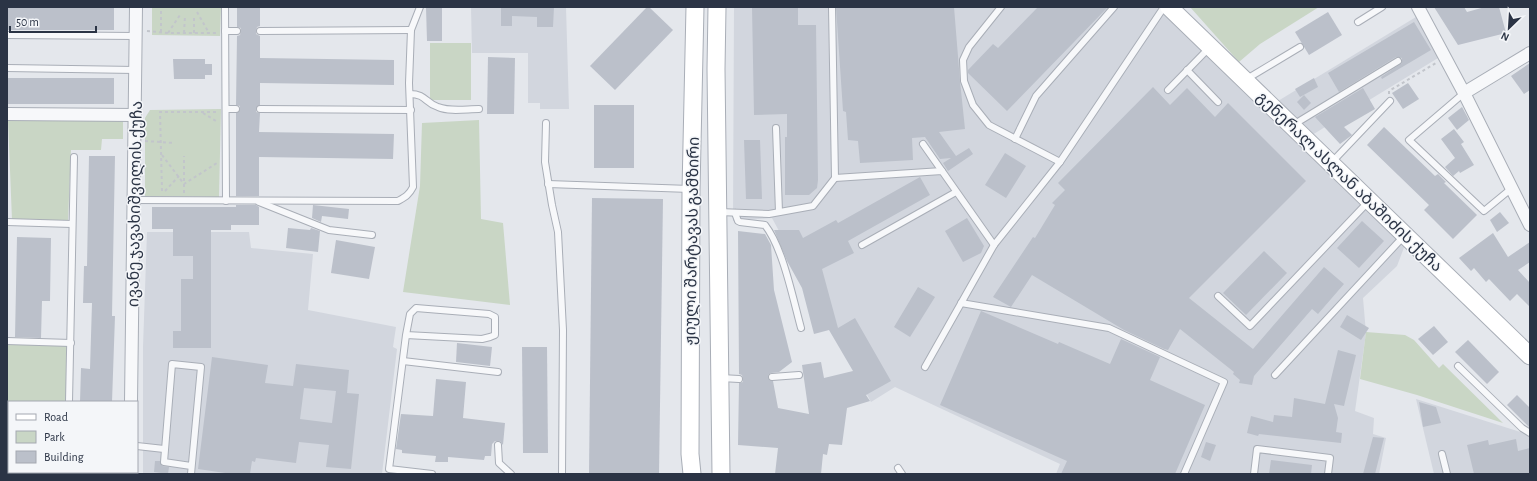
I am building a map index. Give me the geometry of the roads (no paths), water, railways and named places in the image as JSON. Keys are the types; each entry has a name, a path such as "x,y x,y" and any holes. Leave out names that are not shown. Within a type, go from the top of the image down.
{"main road":[{"name":"ჟიული შარტავას გამზირი","path":"692,474 690,454 691,190 695,7"},
{"name":"ჟიული შარტავას გამზირი","path":"717,7 717,212 721,474"},
{"name":"გენერალ ასლან აბაშიძის ქუჩა","path":"1169,7 1530,356"}],"street":[{"name":"ივანე ჯავახიშვილის ქუჩა","path":"131,401 136,7"},
{"path":"1418,7 1464,93 1530,225"},
{"path":"1464,93 1530,53"},
{"path":"7,114 135,115"}],"lane":[{"path":"226,7 226,201"},
{"path":"134,200 398,201 410,194 413,188 410,94 411,30 420,7"},
{"path":"717,212 769,214 813,206 835,178 832,7"},
{"path":"1001,7 969,48 963,60 964,81 973,104 989,125 1060,162"},
{"path":"1015,139 1036,96 1114,7"},
{"path":"925,367 994,245 1060,162 1164,7"},
{"path":"1358,22 1382,7"},
{"path":"260,31 411,30"},
{"path":"226,31 237,31"},
{"path":"7,35 136,33"},
{"path":"1168,90 1210,47"},
{"path":"1245,80 1300,47"},
{"path":"1292,126 1398,61"},
{"path":"7,68 135,70"},
{"path":"1188,70 1218,102"},
{"path":"1464,93 1409,140 1484,211 1512,188"},
{"path":"410,94 418,94 436,107 444,109 479,109"},
{"path":"1331,163 1390,101"},
{"path":"226,109 236,109"},
{"path":"260,109 411,110"},
{"path":"546,123 545,162 558,232 563,330 562,474"},
{"path":"776,128 779,212"},
{"path":"923,144 994,245"},
{"path":"70,401 74,157"},
{"path":"835,178 942,171"},
{"path":"548,184 691,190"},
{"path":"862,245 956,192"},
{"path":"1218,296 1250,326 1369,200"},
{"path":"256,201 330,230 372,235"},
{"path":"735,213 738,221 765,225 771,233 783,266 801,328"},
{"path":"7,222 72,224"},
{"path":"1275,375 1405,235"},
{"path":"961,303 1109,328 1224,382 1184,474"},
{"path":"406,335 482,339 495,335 495,317 489,314 416,308 410,314 406,335 389,472 432,474"},
{"path":"7,341 71,343"},
{"path":"403,361 498,372"},
{"path":"191,466 164,462 172,364 201,367 191,474"},
{"path":"1458,366 1522,428 1530,433"},
{"path":"772,377 799,375"},
{"path":"719,378 739,379"},
{"path":"498,445 499,463 511,474"},
{"path":"138,446 164,449"},
{"path":"1254,474 1257,449 1330,458 1328,474"},
{"path":"1442,454 1448,474"},
{"path":"898,468 902,474"}]}
